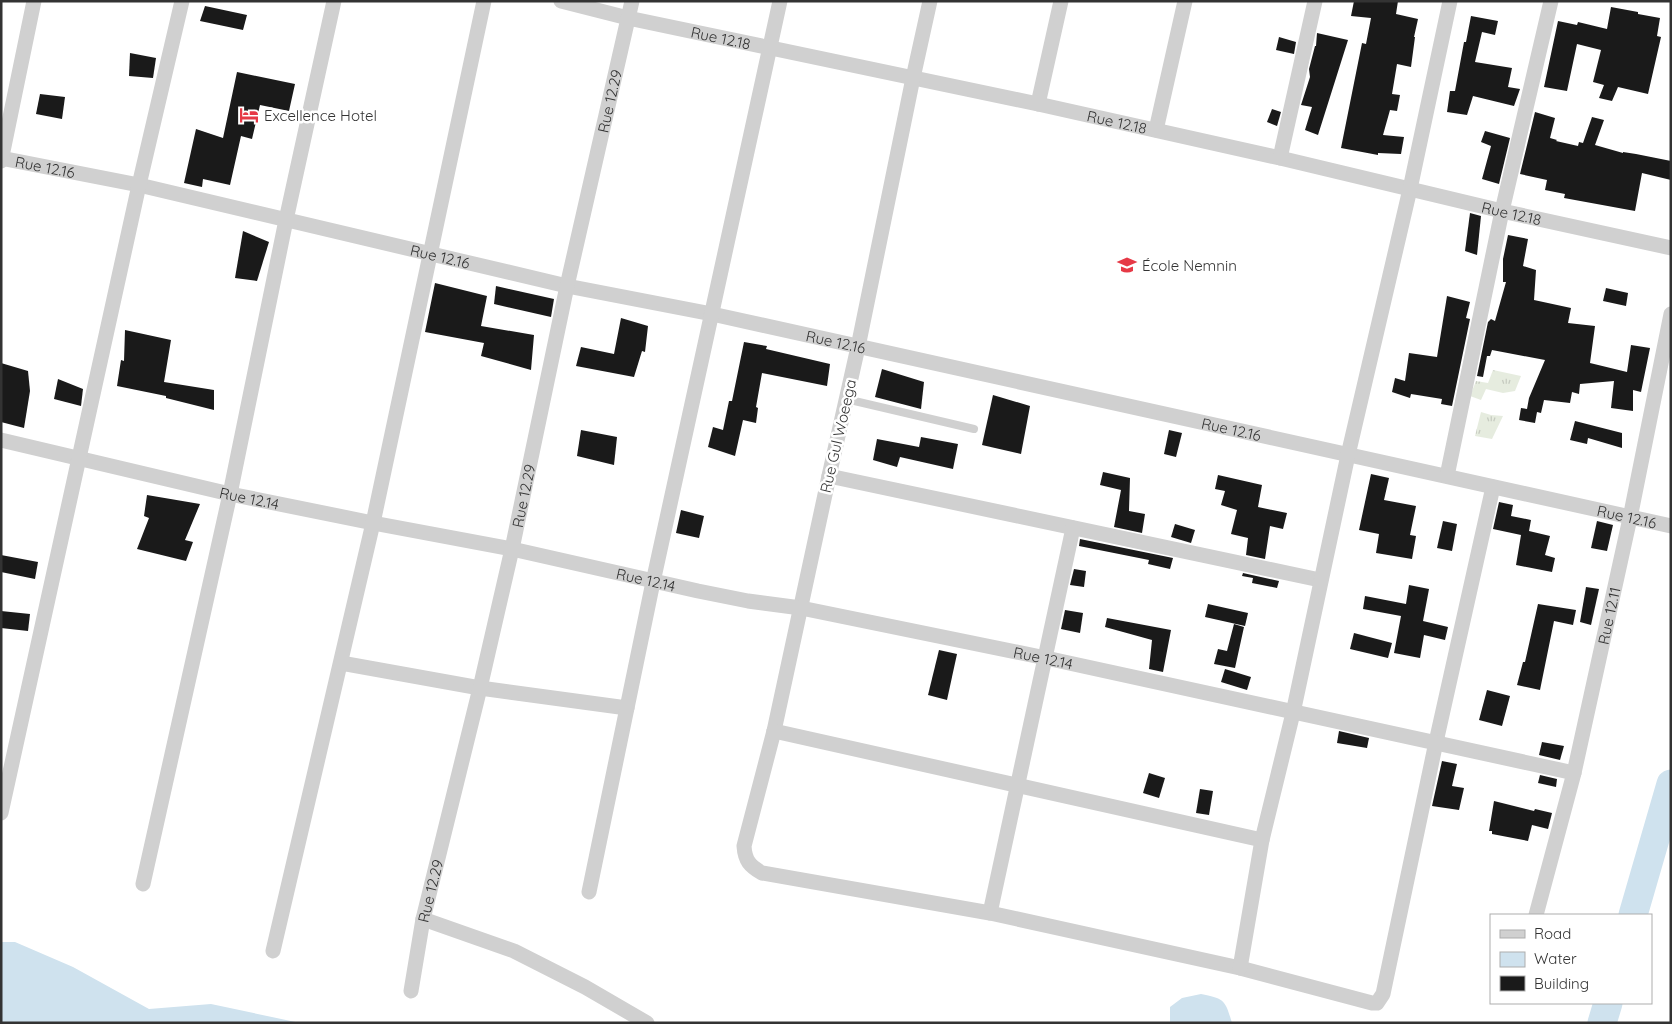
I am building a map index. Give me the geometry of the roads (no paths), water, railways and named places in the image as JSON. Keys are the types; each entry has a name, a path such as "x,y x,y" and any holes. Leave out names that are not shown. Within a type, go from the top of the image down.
{"street":[{"path":"2,159 34,1"},
{"path":"1,812 139,185 182,1"},
{"path":"142,884 230,494 286,220 334,1"},
{"path":"273,951 373,523 484,1"},
{"name":"Rue 12.18","path":"561,1 628,18 1156,130 1502,211 1671,248"},
{"name":"Rue 12.29","path":"411,991 423,919 512,549 567,286 632,1"},
{"path":"590,892 626,708 780,1"},
{"name":"Rue Gul Woeega","path":"930,1 858,347 774,731 744,846 745,857 751,867 762,873 990,913"},
{"path":"1038,104 1062,1"},
{"path":"1156,130 1185,1"},
{"path":"1280,158 1315,1"},
{"path":"1240,968 1262,840 1293,713 1320,580 1410,189 1450,1"},
{"path":"1447,476 1502,211 1551,1"},
{"name":"Rue 12.16","path":"2,159 139,185 567,286 712,314 1671,526"},
{"name":"Rue 12.11","path":"1536,914 1574,773 1630,518 1671,314"},
{"name":"Rue 12.14","path":"1,440 230,494 512,549 653,582 748,601 801,608 1046,658 1574,773"},
{"path":"829,476 1320,580"},
{"path":"1073,528 990,913 1240,968 1372,1003 1381,999 1385,984 1493,486"},
{"path":"341,663 480,688 626,708"},
{"path":"774,731 1262,840"},
{"path":"423,919 514,951 585,987 647,1023"}],"lane":[{"path":"846,399 974,429"}],"water":[{"path":"1,942 15,942 73,967 149,1009 211,1004 300,1023 1,1023"},
{"path":"1201,994 1223,1001 1232,1023 1170,1023 1170,1007 1182,998"}],"waterway":[{"path":"1633,914 1671,784"},
{"path":"1602,1023 1608,1004"}],"place":[{"name":"Excellence Hotel","path":"249,115"},
{"name":"École Nemnin","path":"1127,265"}]}
